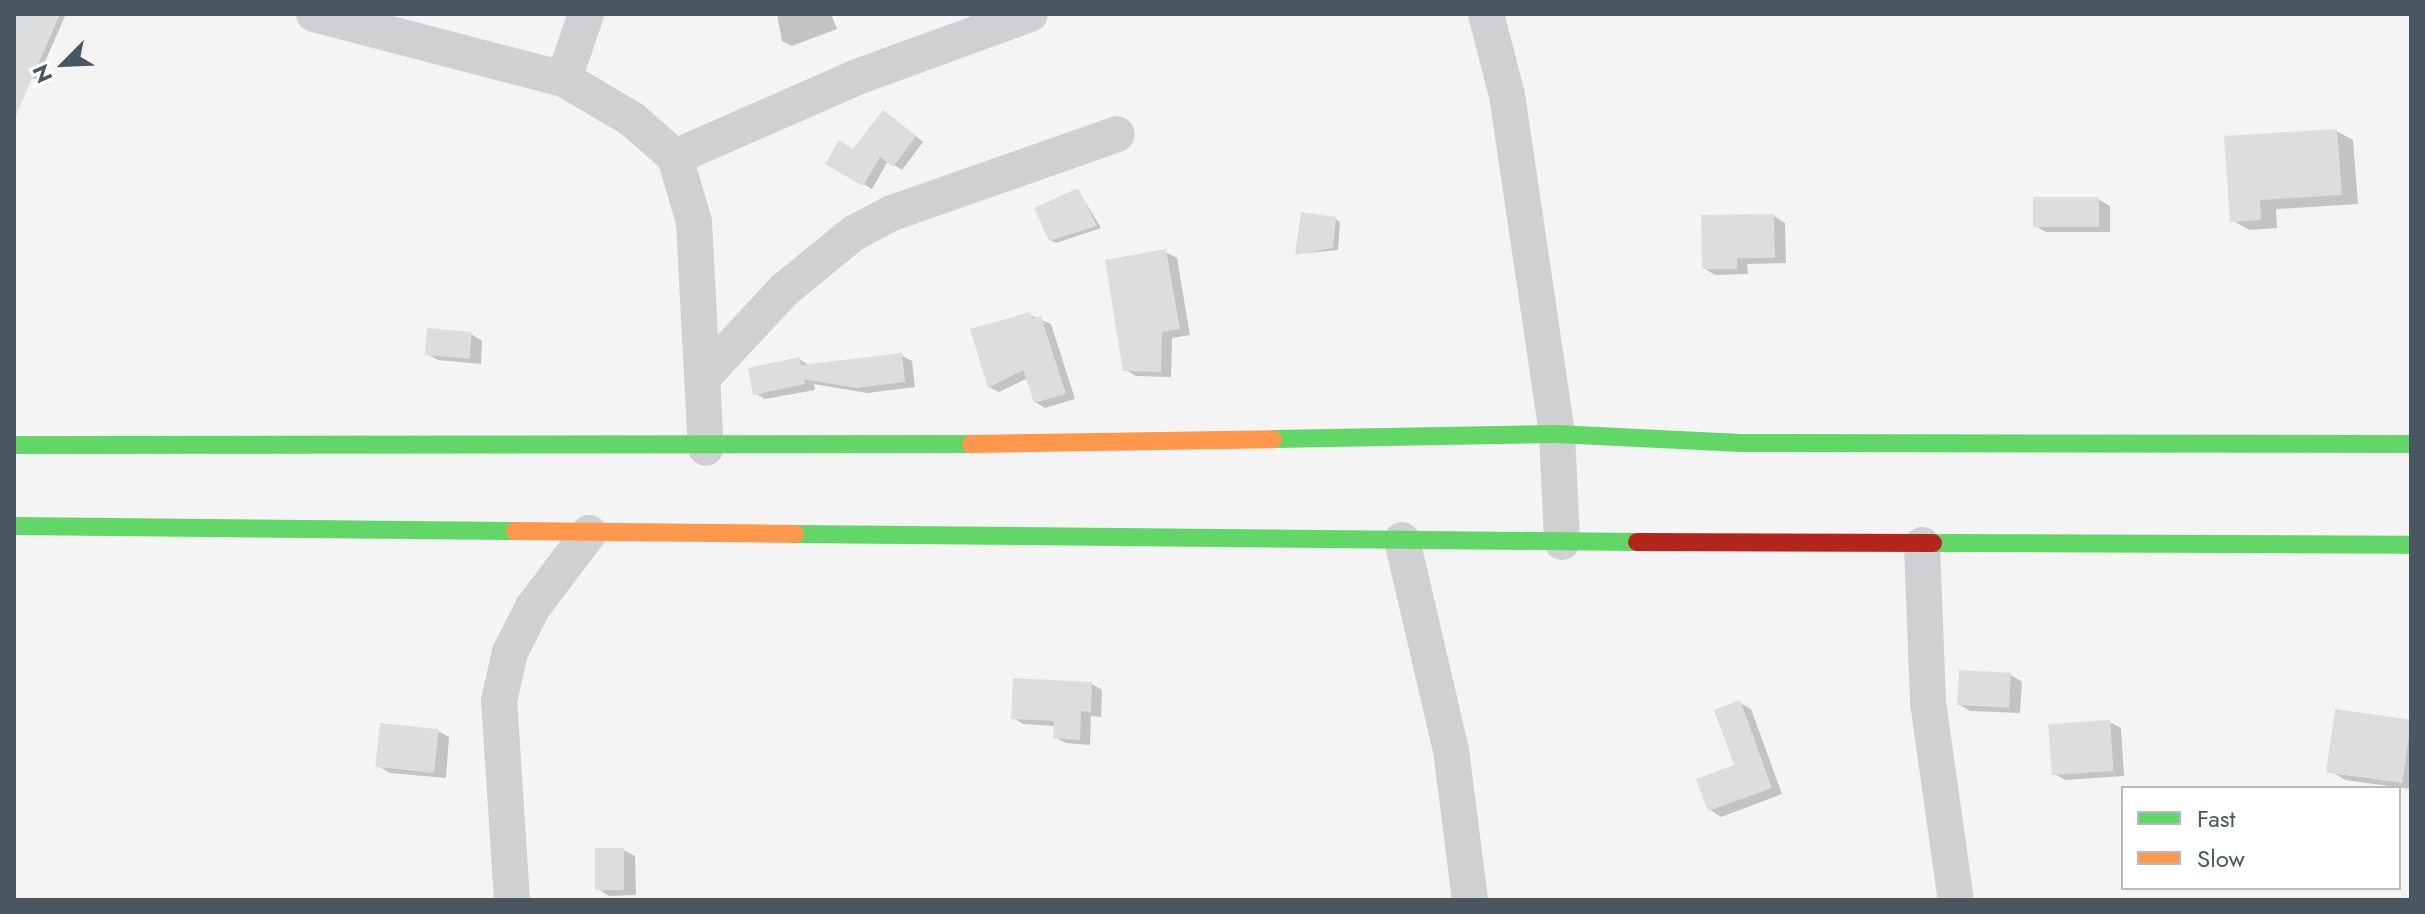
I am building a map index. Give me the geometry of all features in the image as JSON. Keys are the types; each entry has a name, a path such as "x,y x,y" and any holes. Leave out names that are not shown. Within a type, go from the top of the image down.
{"main road":[{"path":"14,445 706,448 1557,434 1756,443 2411,444"},
{"path":"14,526 1922,545 2411,545"}],"street":[{"path":"314,14 564,79 633,120 675,157 694,222 706,448"},
{"path":"564,79 586,14"},
{"path":"675,157 857,77 1030,14"},
{"path":"1486,14 1507,95 1557,434 1562,542"},
{"path":"703,377 784,290 854,233 892,213 1117,134"},
{"path":"512,900 499,701 510,652 533,607 589,533"},
{"path":"1402,540 1451,750 1470,900"},
{"path":"1922,545 1928,702 1956,900"}],"building":[{"path":"14,14 60,14 14,120"},
{"path":"883,110 916,136 893,167 880,157 863,186 825,164 839,140 853,149"},
{"path":"2337,129 2342,195 2260,200 2261,220 2230,222 2224,136"},
{"path":"1078,188 1097,226 1049,241 1034,208"},
{"path":"2033,197 2099,197 2099,227 2033,227"},
{"path":"1301,212 1336,217 1333,248 1295,255"},
{"path":"1774,214 1775,258 1737,258 1737,269 1702,269 1701,215"},
{"path":"1166,249 1180,329 1162,332 1161,372 1123,371 1105,260"},
{"path":"1030,312 1032,319 1041,316 1066,394 1034,403 1023,370 988,388 970,329"},
{"path":"427,328 472,332 469,359 425,355"},
{"path":"902,353 905,382 856,388 804,379 805,384 753,395 748,368 800,357 801,365"},
{"path":"1959,670 2011,673 2009,708 1957,705"},
{"path":"1013,678 1092,682 1091,712 1081,711 1080,740 1053,738 1054,721 1011,719"},
{"path":"1740,700 1772,788 1708,811 1696,779 1734,765 1714,710"},
{"path":"2335,709 2411,720 2402,783 2326,772"},
{"path":"2110,720 2114,771 2052,775 2048,724"},
{"path":"380,723 439,729 434,773 375,767"},
{"path":"595,848 624,848 624,890 595,890"}],"traffic: fast":[{"path":"1273,439 1557,434 1741,443 2411,444"},
{"path":"14,445 971,444"},
{"path":"14,526 515,531"},
{"path":"795,534 1637,542"},
{"path":"1933,543 2411,545"}],"traffic: slow":[{"path":"971,444 1273,439"},
{"path":"515,531 795,534"}],"traffic: jam":[{"path":"1637,542 1933,543"}]}
